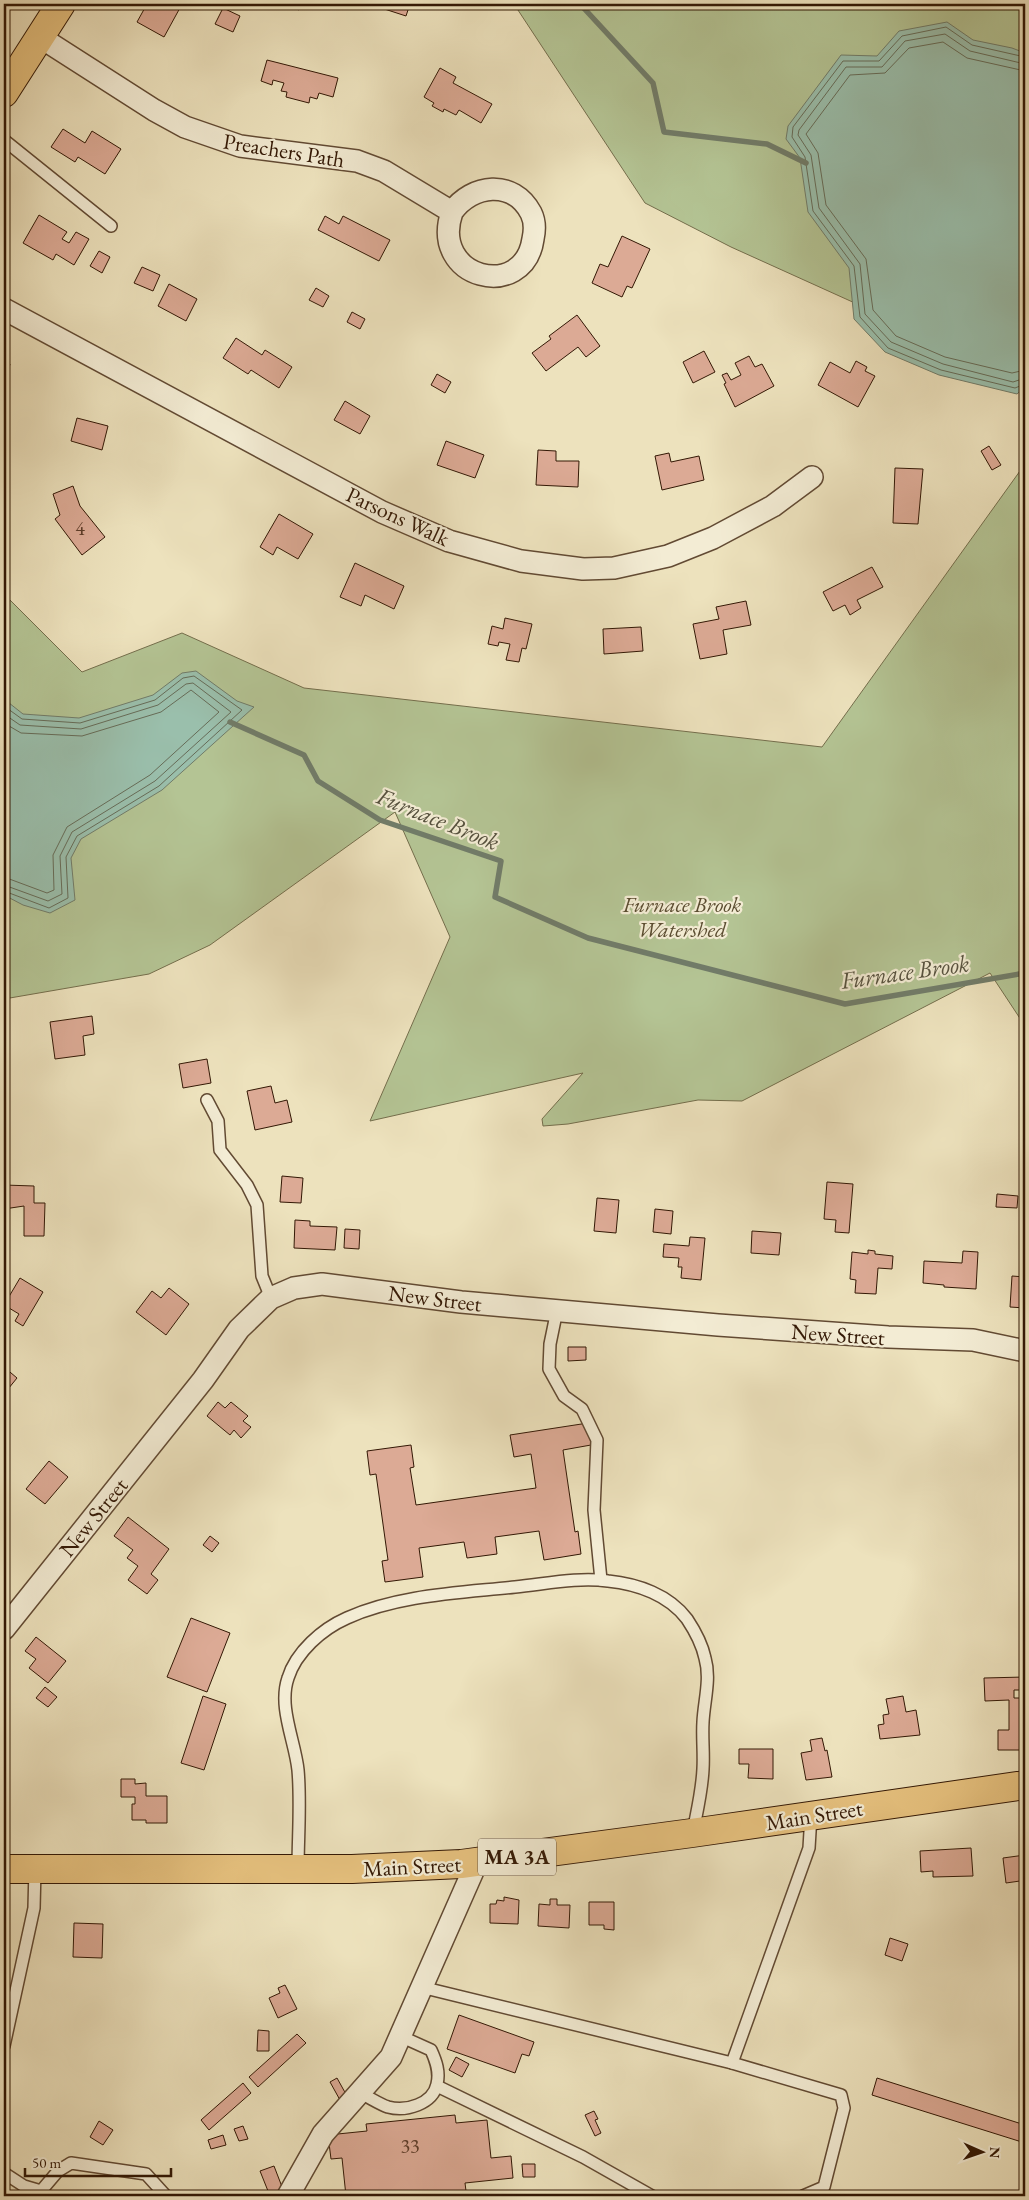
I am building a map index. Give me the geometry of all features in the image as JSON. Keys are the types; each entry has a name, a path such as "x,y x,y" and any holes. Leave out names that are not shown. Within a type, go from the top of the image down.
{"main road":[{"path":"4,93 61,4"},
{"name":"Main Street","path":"4,1868 407,1868 477,1862 692,1833 1025,1784"}],"street":[{"name":"Preachers Path","path":"40,37 154,110 185,127 240,146 357,161 384,171 452,212"},
{"path":"482,190 501,190 520,199 531,213 535,228 532,251 524,262 511,272 492,277 471,272 453,255 448,240 448,224 452,212 464,198 482,190"},
{"name":"Parsons Walk","path":"4,309 382,512 449,541 521,561 583,569 614,568 668,556 713,538 773,506 812,477"},
{"name":"New Street","path":"4,1629 168,1424 239,1329 271,1298 294,1288 322,1284 416,1298 794,1331 973,1340 1025,1351"},
{"path":"288,2196 323,2134 391,2057 477,1862"}],"lane":[{"path":"4,140 111,226"},
{"path":"207,1100 218,1121 220,1150 247,1185 257,1205 262,1276 271,1298"},
{"path":"557,1310 550,1344 549,1369 564,1396 582,1409 597,1440 594,1510 601,1580"},
{"path":"298,1869 298,1770 285,1708 287,1679 296,1661 310,1644 325,1630 347,1618 397,1603 444,1594 578,1579 601,1580 631,1585 653,1592 671,1602 686,1618 698,1638 706,1659 707,1679 703,1722 702,1782 692,1833"},
{"path":"732,2063 810,1848 811,1815"},
{"path":"4,2046 34,1908 35,1868"},
{"path":"422,1987 732,2063 841,2095 844,2108 824,2187 803,2196"},
{"path":"360,2093 389,2107 409,2108 426,2101 437,2086 438,2065 431,2050 400,2036"},
{"path":"437,2086 583,2157 652,2196"},
{"path":"4,2173 24,2186 40,2193 58,2171 71,2163 146,2174 166,2196"}],"green space":[{"path":"514,4 1025,4 1025,380 731,247 645,203"},
{"name":"Furnace Brook Watershed","path":"1025,464 1025,1026 990,973 742,1101 698,1100 568,1124 543,1126 542,1119 583,1073 370,1121 450,937 395,812 210,945 149,974 4,999 4,594 82,672 182,633 304,688 822,747"}],"water":[{"path":"947,22 973,40 1012,48 1025,53 1025,387 1017,394 939,375 885,352 854,319 849,268 808,212 800,158 786,139 788,126 841,55 877,56 899,31"},
{"path":"196,671 237,701 254,707 162,790 81,839 71,858 75,900 50,913 23,905 4,895 4,699 23,714 79,718 153,695 182,673"}],"building":[{"path":"147,4 177,4 181,6 164,37 137,22"},
{"path":"294,4 308,4 298,10"},
{"path":"369,4 410,4 406,16"},
{"path":"223,8 240,16 233,32 215,24"},
{"path":"267,60 338,78 333,97 319,93 317,99 310,97 309,103 286,97 287,92 281,91 284,83 273,80 272,85 261,81"},
{"path":"440,68 456,77 453,83 492,104 481,123 459,110 456,115 444,109 443,112 432,106 434,103 424,97"},
{"path":"63,129 85,143 92,131 121,149 105,174 78,157 75,162 51,147"},
{"path":"39,215 67,232 62,239 69,243 76,232 89,239 74,265 56,254 53,260 23,243"},
{"path":"325,216 339,224 343,216 390,240 379,261 318,230"},
{"path":"622,236 650,249 632,288 627,286 622,297 592,283 600,264 608,267"},
{"path":"99,251 110,257 102,273 90,266"},
{"path":"142,267 160,275 153,291 134,283"},
{"path":"169,284 197,299 186,321 158,306"},
{"path":"316,288 329,296 323,307 309,300"},
{"path":"352,312 365,319 360,329 347,322"},
{"path":"577,315 600,346 586,357 578,347 546,371 532,353 551,339 549,336"},
{"path":"236,338 262,355 265,350 292,367 279,388 251,370 248,374 223,358"},
{"path":"704,351 715,372 693,383 683,362"},
{"path":"749,356 755,367 762,364 774,386 735,407 724,384 726,383 722,375 727,373 731,380 741,375 735,363"},
{"path":"856,361 867,367 865,371 875,376 858,407 818,385 830,362 850,373"},
{"path":"4,362 10,364 4,386"},
{"path":"437,374 451,382 445,393 431,385"},
{"path":"345,401 370,416 360,434 334,420"},
{"path":"77,418 108,426 102,450 71,441"},
{"path":"446,441 484,455 475,478 437,465"},
{"path":"989,446 1001,465 992,470 981,451"},
{"path":"538,450 556,451 556,461 579,461 578,487 536,485"},
{"path":"669,453 671,462 699,456 704,480 662,490 655,456"},
{"path":"895,468 923,469 918,524 893,523"},
{"path":"73,486 80,506 105,537 82,555 55,519 60,515 53,494"},
{"path":"279,514 313,534 298,559 277,547 273,555 260,547"},
{"path":"355,563 404,586 394,609 365,595 361,606 340,597"},
{"path":"872,567 883,587 857,600 861,608 850,615 845,605 833,611 823,592"},
{"path":"746,601 751,625 723,630 727,654 700,659 693,624 719,619 716,607"},
{"path":"505,618 532,624 526,649 522,648 519,662 506,660 510,644 499,642 498,646 488,644 492,626 503,629"},
{"path":"641,627 643,651 604,654 603,629"},
{"path":"92,1016 94,1034 83,1036 85,1055 55,1059 50,1022"},
{"path":"207,1059 211,1083 183,1088 179,1064"},
{"path":"271,1086 275,1103 287,1100 292,1122 255,1130 247,1091"},
{"path":"282,1176 303,1178 301,1203 280,1202"},
{"path":"827,1182 853,1184 849,1233 835,1232 836,1220 824,1219"},
{"path":"4,1185 34,1186 34,1203 45,1203 44,1236 24,1236 24,1206 4,1209"},
{"path":"997,1194 1018,1196 1017,1208 996,1207"},
{"path":"597,1198 619,1200 616,1233 594,1231"},
{"path":"655,1209 673,1211 671,1234 653,1232"},
{"path":"295,1220 310,1221 310,1226 337,1227 335,1250 294,1248"},
{"path":"345,1229 360,1230 359,1249 344,1248"},
{"path":"752,1231 781,1233 779,1255 751,1253"},
{"path":"690,1237 705,1238 701,1280 681,1278 682,1267 678,1267 679,1258 663,1257 664,1244 689,1246"},
{"path":"868,1250 875,1251 875,1254 893,1256 892,1269 878,1268 876,1294 855,1293 856,1280 850,1279 852,1252 868,1254"},
{"path":"963,1251 978,1252 976,1289 944,1287 944,1285 923,1283 924,1261 962,1263"},
{"path":"1012,1276 1025,1277 1025,1308 1010,1307"},
{"path":"20,1278 43,1292 23,1326 15,1321 19,1314 4,1305"},
{"path":"169,1288 189,1304 166,1335 136,1312 152,1291 161,1298"},
{"path":"568,1347 586,1347 586,1360 568,1361"},
{"path":"4,1367 17,1378 4,1394"},
{"path":"218,1402 225,1408 231,1402 248,1416 243,1421 251,1427 241,1438 234,1430 230,1435 207,1416"},
{"path":"588,1423 591,1445 563,1450 575,1532 578,1531 581,1554 544,1560 539,1531 495,1537 497,1554 467,1558 464,1542 419,1548 423,1577 385,1582 382,1561 388,1560 376,1474 370,1475 367,1451 411,1445 414,1467 410,1468 416,1505 536,1488 531,1454 514,1457 510,1435"},
{"path":"49,1461 68,1477 45,1504 26,1489"},
{"path":"128,1517 169,1549 151,1574 158,1580 147,1594 128,1580 138,1566 127,1558 133,1550 114,1536"},
{"path":"210,1536 219,1543 212,1552 203,1545"},
{"path":"191,1618 230,1633 207,1692 167,1677"},
{"path":"36,1637 66,1661 48,1683 29,1668 36,1659 25,1651"},
{"path":"1025,1677 1025,1690 1014,1690 1014,1698 1023,1698 1023,1709 1025,1709 1023,1729 1025,1729 1025,1750 998,1750 998,1730 1009,1730 1009,1700 985,1701 984,1678"},
{"path":"45,1687 57,1697 48,1707 36,1698"},
{"path":"203,1696 226,1704 204,1770 181,1763"},
{"path":"903,1696 906,1712 916,1710 920,1735 880,1739 878,1725 884,1724 883,1715 889,1714 886,1699"},
{"path":"822,1738 825,1751 827,1750 832,1777 806,1780 801,1753 812,1751 810,1740"},
{"path":"739,1749 773,1749 773,1779 748,1778 749,1764 739,1764"},
{"path":"121,1779 135,1779 135,1784 146,1783 146,1796 167,1796 167,1823 146,1823 146,1820 132,1820 132,1804 135,1804 135,1797 121,1797"},
{"path":"971,1848 973,1876 933,1877 933,1871 921,1872 920,1851"},
{"path":"1025,1855 1025,1896 1022,1896 1020,1881 1006,1883 1003,1858"},
{"path":"504,1897 519,1900 518,1924 490,1923 490,1904 496,1904 497,1900 504,1901"},
{"path":"550,1899 557,1899 557,1905 570,1905 569,1928 538,1926 539,1904 550,1905"},
{"path":"589,1902 614,1902 614,1930 604,1929 604,1925 589,1925"},
{"path":"74,1923 103,1924 102,1958 73,1957"},
{"path":"890,1938 908,1944 902,1961 885,1955"},
{"path":"285,1985 297,2009 278,2018 269,1998 280,1993 278,1988"},
{"path":"459,2015 534,2042 529,2056 522,2054 515,2073 447,2049"},
{"path":"258,2030 269,2031 269,2051 257,2051"},
{"path":"297,2034 306,2043 258,2087 249,2077"},
{"path":"456,2057 469,2064 462,2077 449,2070"},
{"path":"337,2078 347,2096 340,2100 330,2082"},
{"path":"877,2078 1025,2125 1025,2143 872,2095"},
{"path":"243,2083 251,2093 209,2130 201,2120"},
{"path":"594,2111 598,2119 595,2120 601,2133 595,2136 585,2115"},
{"path":"455,2115 456,2123 487,2120 491,2158 511,2156 513,2178 465,2183 466,2191 417,2196 346,2196 342,2158 331,2159 328,2135 367,2131 366,2124"},
{"path":"99,2121 113,2130 103,2145 90,2137"},
{"path":"243,2126 248,2139 239,2141 234,2129"},
{"path":"223,2135 226,2145 211,2149 208,2140"},
{"path":"522,2164 535,2164 535,2177 523,2177"},
{"path":"274,2166 284,2192 270,2196 260,2171"}],"waterway":[{"path":"580,4 653,83 664,132 767,144 806,163"},
{"name":"Furnace Brook","path":"230,722 304,755 318,781 380,820 501,861 495,897 588,938 845,1004 1025,973"}]}
